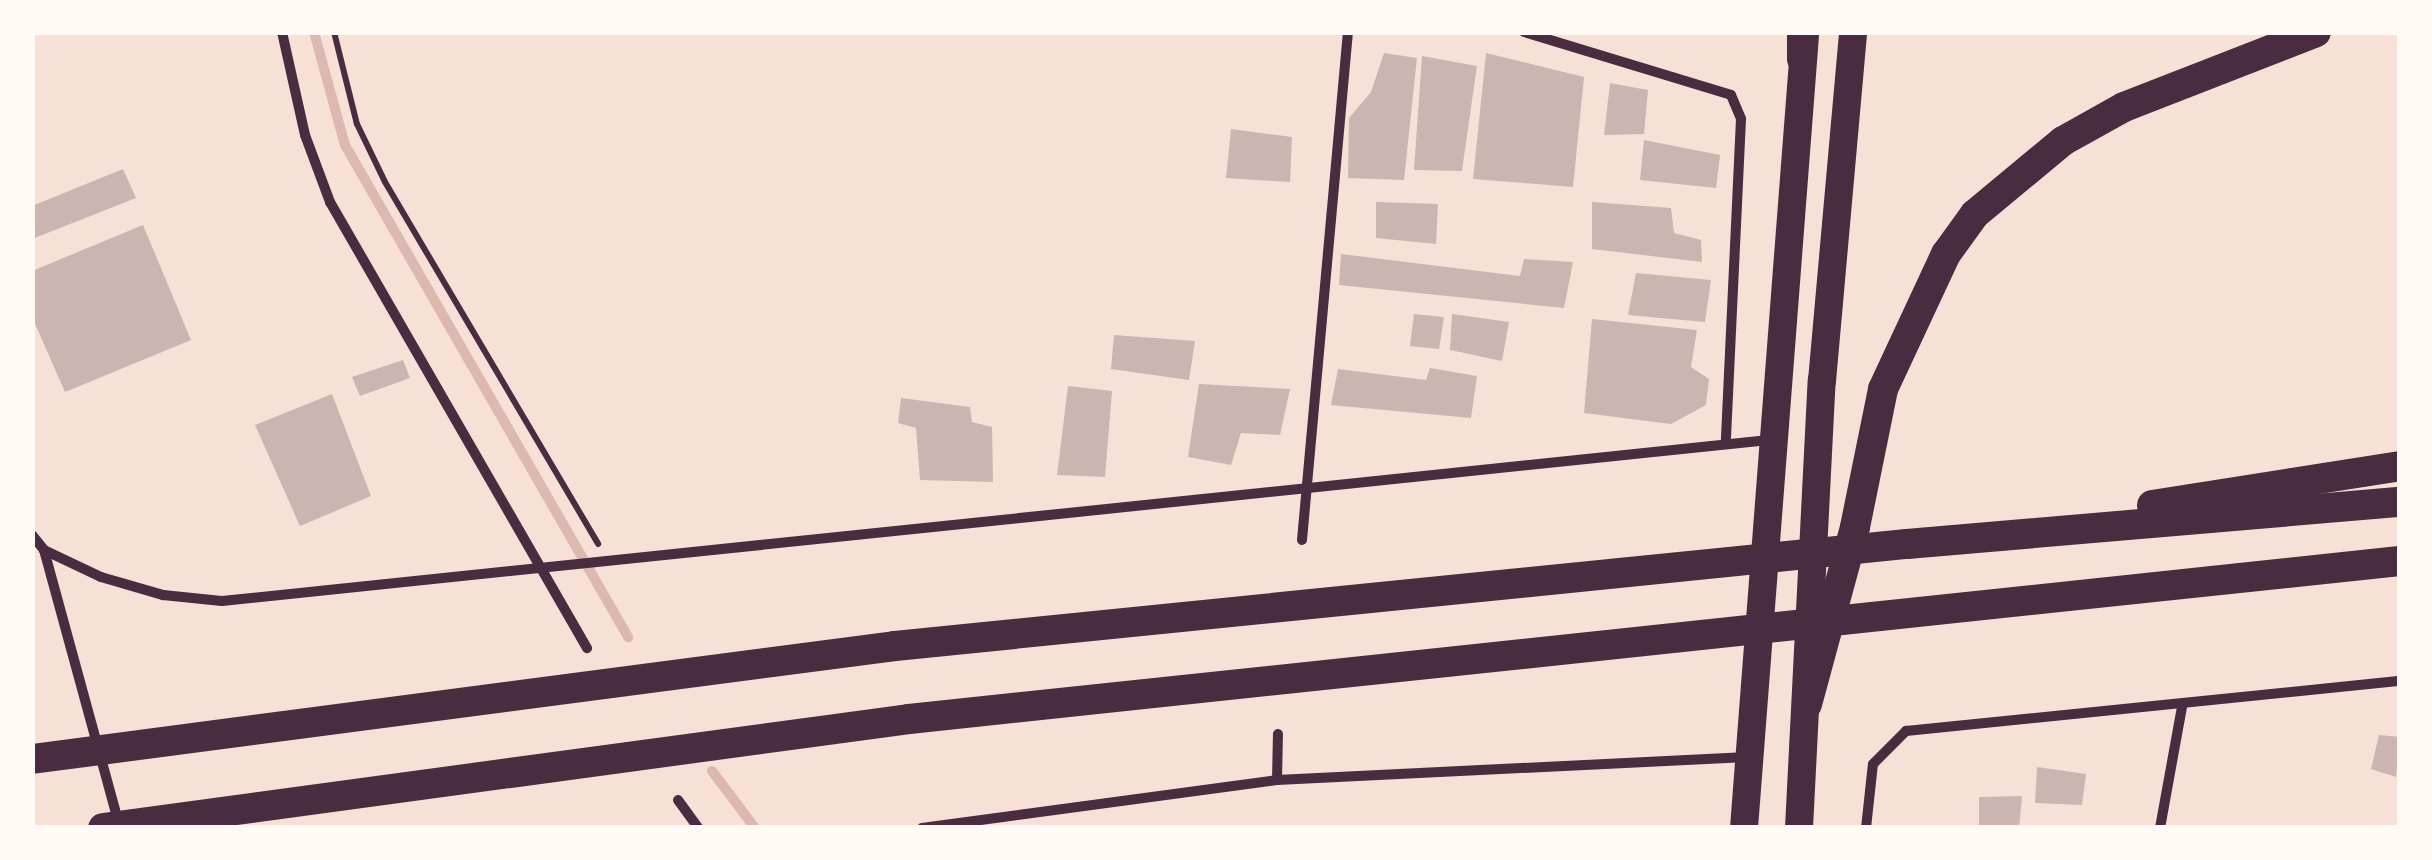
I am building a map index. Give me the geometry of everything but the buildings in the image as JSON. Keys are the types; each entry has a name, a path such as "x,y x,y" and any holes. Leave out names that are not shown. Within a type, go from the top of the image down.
{"highway":[{"path":"1799,828 1822,380 1853,32"},
{"path":"1807,704 1855,527 1883,388 1946,254 1975,214 2063,141 2124,107 2316,32"},
{"path":"1744,828 1769,440 1803,41"},
{"path":"1907,544 2400,466"},
{"path":"32,759 896,646 1907,544 2400,502"},
{"path":"103,828 928,717 1904,618 2400,562"}],"street":[{"path":"282,32 306,135 330,202 587,648"},
{"path":"1302,540 1348,32"},
{"path":"1524,32 1731,95 1741,119 1726,442"},
{"path":"44,550 162,596 222,601 574,567 1306,484 1769,440"},
{"path":"32,535 44,550 120,828"},
{"path":"1866,828 1873,764 1906,731 2182,707 2400,681"},
{"path":"2160,828 2182,707"},
{"path":"1277,780 1278,734"},
{"path":"922,828 1277,780 1748,758"},
{"path":"678,800 698,828"}],"path":[{"path":"334,32 357,124 385,182 606,563"}],"waterway":[{"path":"314,32 345,145 628,637"},
{"path":"712,771 755,828"}]}
